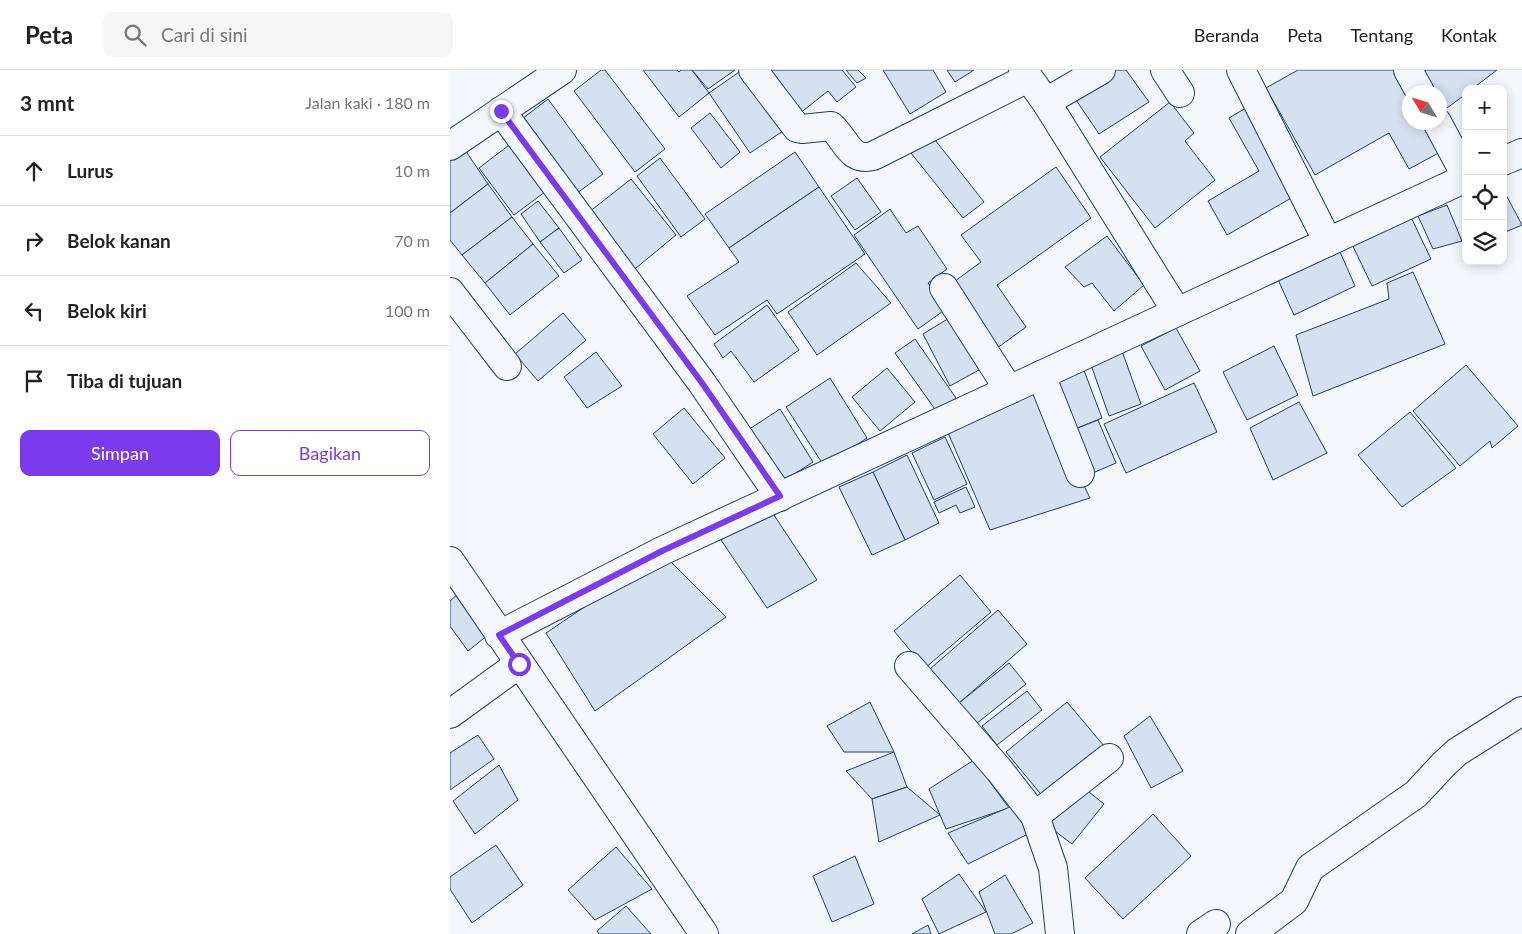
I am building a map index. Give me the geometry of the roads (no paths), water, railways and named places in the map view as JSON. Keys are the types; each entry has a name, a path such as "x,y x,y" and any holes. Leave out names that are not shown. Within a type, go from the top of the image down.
{"street":[{"path":"753,70 798,128 831,126 852,152 859,157 865,158 1026,74 1046,102 1178,312"},
{"path":"1046,102 1101,70"},
{"path":"1165,70 1180,93"},
{"path":"1240,70 1328,242"},
{"path":"1408,70 1416,85"},
{"path":"450,146 501,111 546,74"},
{"path":"501,111 702,383 780,496"},
{"path":"1441,130 1465,175"},
{"path":"1507,159 1522,153"},
{"path":"499,635 662,551 1462,179"},
{"path":"944,288 1009,390"},
{"path":"450,292 507,366"},
{"path":"1041,375 1080,473"},
{"path":"450,562 704,934"},
{"path":"450,714 519,664"},
{"path":"909,666 1000,770 1035,816 1053,868 1060,934"},
{"path":"1250,934 1294,901 1310,868 1416,794 1457,752 1522,711"},
{"path":"1035,816 1109,758"}]}
